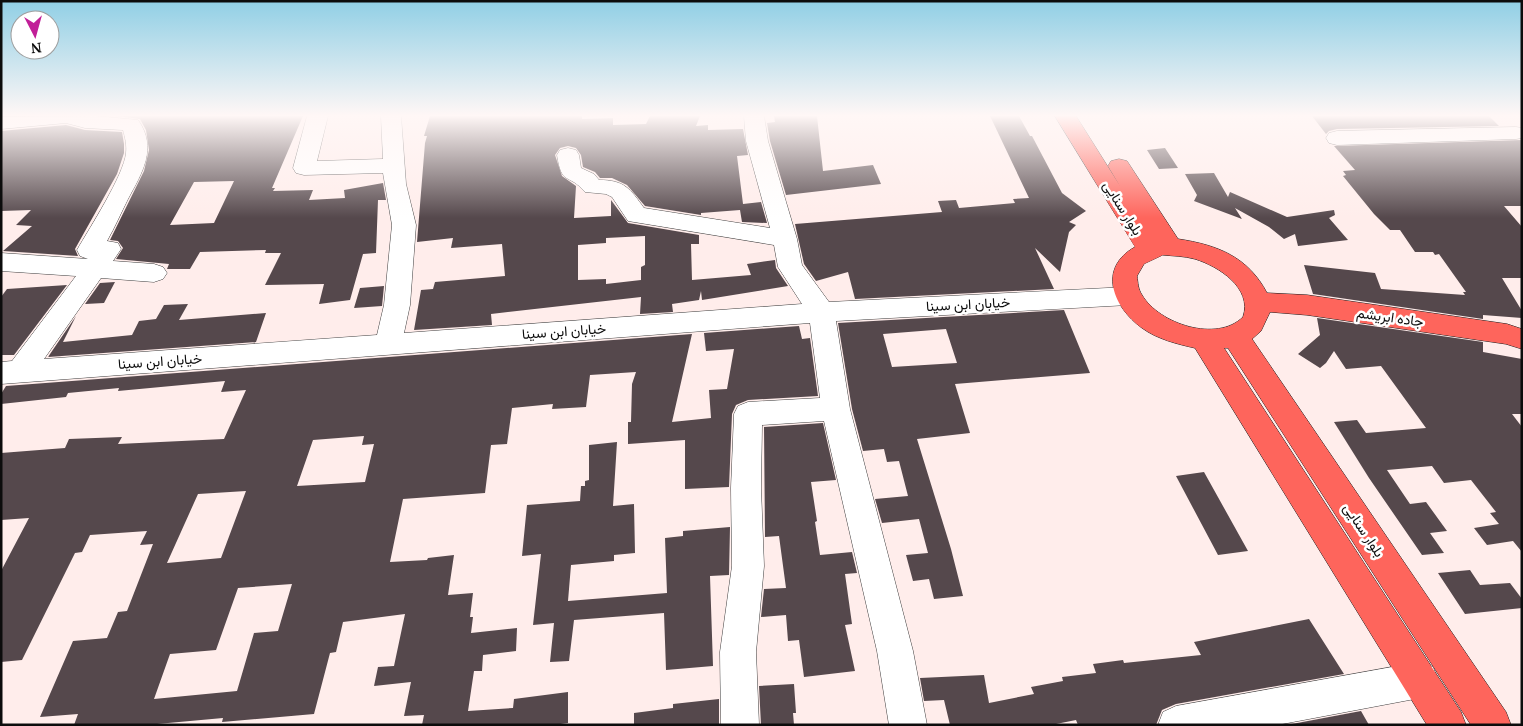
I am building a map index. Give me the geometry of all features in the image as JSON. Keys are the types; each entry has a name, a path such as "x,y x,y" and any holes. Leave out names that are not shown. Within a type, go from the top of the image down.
{"main road":[{"name":"بلوار سنایی","path":"1089,150 1160,248"},
{"name":"بلوار سنایی","path":"1105,150 1160,248"},
{"path":"1160,248 1203,253 1234,268 1245,278 1253,290 1258,312 1254,322 1246,330 1235,336 1220,339 1204,339 1185,336 1150,320 1128,296 1124,284 1124,273 1128,263 1137,255 1160,248"},
{"name":"جاده ابریشم","path":"1257,302 1307,305 1507,334 1522,339"},
{"name":"بلوار سنایی","path":"1235,336 1493,725"},
{"path":"1204,339 1448,725"}],"street":[{"path":"11,372 109,249 89,250 101,232 134,170 138,150"},
{"path":"309,150 304,168 394,166"},
{"path":"388,344 397,305 404,225 395,184 393,150"},
{"path":"760,150 785,239 790,267 822,312 836,409 895,651 908,725"},
{"path":"568,155 571,172 586,179 593,187 610,187 620,192 636,215 785,239"},
{"path":"1,262 154,273"},
{"name":"خیابان ابن سینا","path":"11,372 822,312 1128,296"},
{"path":"740,725 738,652 748,566 746,488 748,414 836,409"},
{"path":"1176,725 1420,680"}],"building":[{"path":"1,150 124,150 117,174 75,249 78,256 3,251 32,226 16,225 31,210 1,211"},
{"path":"149,150 288,150 272,188 275,188 273,191 313,190 309,200 345,198 344,190 383,183 386,200 378,200 376,253 363,254 350,300 319,304 324,284 265,285 281,253 265,253 266,250 200,252 190,269 167,269 169,264 116,259 123,248 118,241 110,240 144,171","holes":["234,181 214,223 170,225 194,182"]},
{"path":"424,150 559,150 555,155 562,176 576,186 574,218 611,216 611,200 628,223 699,235 699,244 691,244 692,280 751,275 747,264 775,260 776,268 788,286 702,300 701,291 699,300 672,304 673,312 640,314 641,297 491,314 492,325 414,330 421,290 433,289 435,282 505,276 502,244 451,248 453,238 417,242","holes":["645,236 645,265 641,267 641,280 606,284 606,279 578,280 578,245 606,243 606,238"]},
{"path":"577,150 747,150 748,155 737,156 743,204 761,202 767,223 742,222 740,210 701,213 701,215 645,206 627,185 612,178 600,178 595,172 583,167 581,155"},
{"path":"773,150 821,150 823,171 873,165 881,184 786,195"},
{"path":"1006,150 1039,150 1062,193 1086,211 1069,222 1076,225 1069,232 1060,272 1035,248 1054,289 855,299 848,272 816,281 804,264 795,224 942,212 938,201 956,200 959,208 1015,203 1013,199 1029,198"},
{"path":"1147,150 1166,150 1178,168 1159,169"},
{"path":"1337,150 1522,150 1522,206 1504,206 1522,227 1522,278 1502,278 1522,311 1522,318 1483,315 1483,319 1313,294 1304,265 1375,273 1381,289 1465,295 1463,292 1466,292 1439,254 1415,252 1400,230 1390,230 1374,214 1343,176 1346,175 1343,171 1355,170"},
{"path":"1214,173 1228,197 1230,192 1287,217 1334,210 1335,215 1329,218 1348,240 1298,246 1295,234 1284,239 1269,227 1235,208 1242,219 1194,201 1197,195 1185,174"},
{"path":"115,282 104,303 85,304 100,283"},
{"path":"67,285 14,355 1,355 1,297 7,289"},
{"path":"384,286 382,306 354,308 360,288"},
{"path":"188,304 179,320 266,313 256,342 48,357 76,316 63,342 132,335 139,321 156,319 164,305"},
{"path":"1064,310 1090,373 955,384 970,433 917,439 951,549 963,596 934,599 929,579 913,581 906,555 928,553 919,519 882,523 875,499 908,496 899,461 887,462 884,449 863,451 852,409 838,323","holes":["946,329 957,363 892,367 883,334"]},
{"path":"1317,318 1483,342 1483,352 1522,359 1522,414 1512,414 1522,427 1522,552 1513,541 1487,545 1474,528 1499,524 1490,513 1496,512 1471,480 1444,483 1432,466 1387,470 1410,504 1426,502 1447,531 1430,533 1444,553 1422,555 1369,478 1334,422 1357,420 1366,433 1426,428 1381,366 1346,369 1334,351 1320,368 1298,354 1320,335"},
{"path":"799,326 802,339 810,338 818,396 748,400 736,405 732,414 729,487 685,489 685,440 628,444 628,422 631,422 632,384 636,372 590,375 586,407 552,409 553,404 512,408 507,444 491,445 485,493 403,499 390,562 427,560 428,558 454,555 448,595 473,593 470,617 473,617 471,633 517,628 516,651 483,655 482,671 474,671 468,711 513,708 514,699 568,692 568,723 553,725 422,725 424,715 404,716 411,682 374,686 378,667 394,666 405,614 343,622 336,652 330,653 314,714 222,722 223,718 146,725 74,725 78,714 40,717 73,641 107,638 118,612 127,611 153,544 140,545 147,531 90,535 82,552 75,553 22,660 1,662 1,571 29,518 1,520 1,453 65,448 69,439 122,437 118,444 224,439 246,390 221,392 225,381 118,391 119,388 68,393 66,397 1,404 1,394 6,386 692,334 672,422 711,418 709,390 727,389 734,349 706,351 704,333","holes":["364,436 362,445 374,444 365,482 297,486 313,440","246,491 221,558 167,563 198,494","292,584 278,631 254,633 237,691 154,699 170,654 216,650 238,588"]},
{"path":"823,423 836,480 811,482 817,521 815,522 820,555 852,552 857,573 845,574 852,624 845,625 855,671 804,677 799,640 788,641 786,615 761,617 764,589 786,588 779,536 765,537 764,427"},
{"path":"617,442 613,506 634,504 635,553 614,555 614,561 571,565 568,601 667,593 665,538 683,536 683,531 730,527 729,575 710,576 713,666 666,670 664,613 574,620 569,661 550,662 554,623 533,625 541,554 522,556 527,505 580,501 581,486 585,486 585,481 589,480 589,445"},
{"path":"1204,472 1248,551 1218,555 1176,476"},
{"path":"1470,570 1480,585 1510,583 1522,599 1522,608 1465,614 1438,573"},
{"path":"1309,619 1344,674 1176,704 1162,710 1156,725 1078,725 1076,720 1051,725 950,725 944,700 924,701 920,678 984,675 989,703 1034,694 1031,687 1063,681 1062,677 1096,673 1093,664 1123,660 1124,663 1201,655 1194,642"},
{"path":"794,684 796,713 793,713 794,725 761,725 759,686"},
{"path":"719,699 719,725 634,725 634,713 673,708 673,704"},
{"path":"1361,711 1369,725 1292,724"}]}
